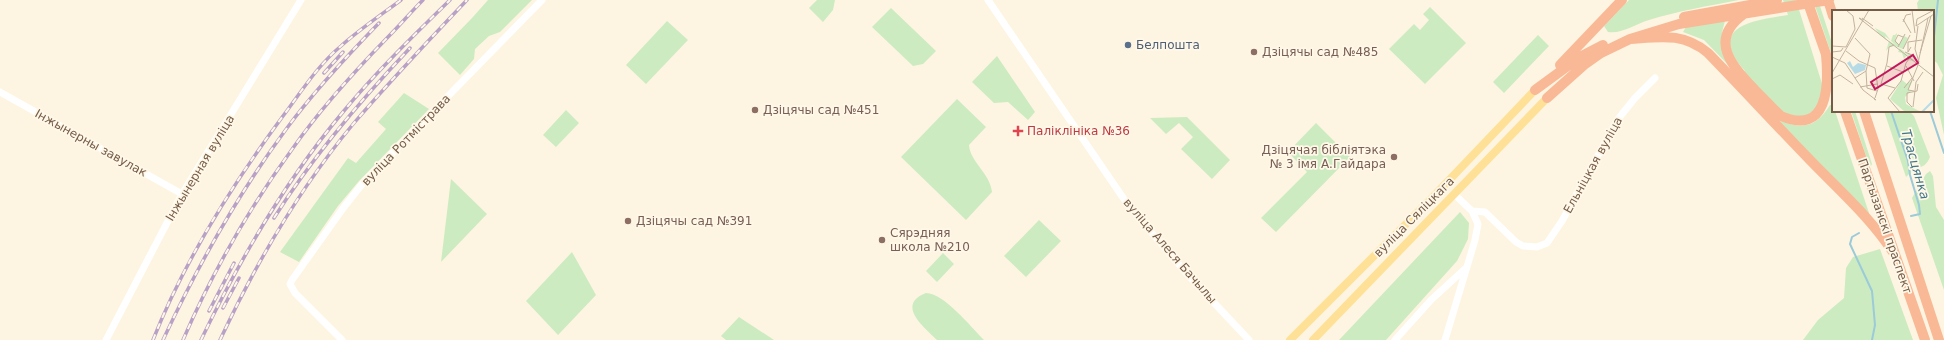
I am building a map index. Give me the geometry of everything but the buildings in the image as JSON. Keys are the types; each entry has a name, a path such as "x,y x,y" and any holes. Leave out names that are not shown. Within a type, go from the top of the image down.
{"highway":[{"path":"1535,90 1622,0"},
{"path":"1807,0 1832,72"},
{"path":"1535,90 1580,57 1631,33 1676,18 1773,4 1828,0 1832,13"},
{"path":"1547,98 1601,53 1630,39 1679,24 1744,14 1773,4"},
{"path":"1744,14 1735,20 1727,37 1726,52 1729,59 1740,74 1781,116 1789,119 1801,120 1817,113 1821,108 1826,98 1828,87 1826,55"},
{"path":"1630,39 1676,38 1688,40 1699,45 1867,217 1880,232 1895,255"},
{"name":"Партызанскі праспект","path":"1846,112 1925,340"},
{"name":"Партызанскі праспект","path":"1864,112 1939,340"}],"main road":[{"name":"вуліца Сяліцкага","path":"1290,340 1445,185 1535,90"},
{"name":"вуліца Сяліцкага","path":"1313,340 1547,98"},
{"path":"1445,185 1454,194"}],"street":[{"name":"Інжынерная вуліца","path":"106,340 182,194 301,0"},
{"name":"вуліца Ротмістрава","path":"342,340 295,293 290,284 300,266 353,195 542,0"},
{"name":"вуліца Алеся Бачылы","path":"988,0 1128,205 1187,274 1249,340"},
{"name":"Ельніцкая вуліца","path":"1486,212 1516,242 1532,248 1547,243 1562,221 1618,119 1635,98 1655,78"},
{"name":"Інжынерны завулак","path":"0,92 182,194"},
{"path":"1454,194 1472,211 1478,224"},
{"path":"1445,340 1478,224 1486,212 1472,211"},
{"path":"1394,340 1431,300 1467,267"}],"green space":[{"path":"488,0 532,0 500,32 489,36 475,49 474,59 460,75 438,53"},
{"path":"817,0 835,0 833,10 823,22 809,8"},
{"path":"1629,0 1739,0 1671,14 1644,22 1619,32 1608,32 1604,26"},
{"path":"1783,0 1796,0 1823,87 1819,106 1806,116 1800,117 1782,111 1743,74 1745,71 1734,56 1730,44 1732,35 1739,28 1749,23 1788,15"},
{"path":"1813,0 1818,0 1832,43 1832,56"},
{"path":"1919,0 1944,0 1944,135 1936,98 1943,75 1937,63 1934,61 1934,10 1918,10 1917,3"},
{"path":"1430,7 1466,43 1425,84 1389,49 1414,24 1420,30 1429,20 1423,14"},
{"path":"891,8 936,51 923,64 913,66 872,27"},
{"path":"667,21 688,40 646,84 626,65"},
{"path":"1725,21 1721,45 1736,73 1704,40 1683,32 1686,27"},
{"path":"1538,35 1549,46 1504,93 1493,82"},
{"path":"997,56 1035,112 1028,120 1008,102 994,103 972,82"},
{"path":"404,93 429,109 359,181 338,206 299,262 280,252 348,158 356,163 386,129 378,122"},
{"path":"957,99 986,127 969,145 973,157 988,179 992,192 966,220 901,157"},
{"path":"1830,105 1832,105 1832,112 1835,112 1869,213 1868,214 1775,117 1799,126 1812,123 1824,113"},
{"path":"566,110 579,123 556,147 543,135"},
{"path":"1851,112 1855,112 1872,164 1871,166 1869,165"},
{"path":"1884,112 1910,112 1914,116 1930,157 1928,162 1915,168 1906,177"},
{"path":"1187,117 1230,160 1212,179 1181,149 1193,137 1179,123 1166,134 1150,118"},
{"path":"1316,123 1350,157 1276,232 1261,218 1307,172 1288,152"},
{"path":"1930,171 1933,176 1936,207 1944,220 1944,290 1912,198 1926,174"},
{"path":"451,179 487,214 441,262"},
{"path":"1460,212 1469,223 1468,239 1457,261 1386,340 1339,340"},
{"path":"1039,220 1061,241 1026,277 1004,256"},
{"path":"1880,249 1913,340 1803,340 1818,320 1844,298 1846,268 1853,257"},
{"path":"572,252 596,295 558,335 526,301"},
{"path":"943,253 954,264 937,282 926,271"},
{"path":"926,293 933,294 949,304 984,340 937,340 920,323 913,310 913,304 917,298"},
{"path":"739,317 774,340 726,340 721,336"}],"waterway":[{"path":"1934,37 1938,0"},
{"name":"Трасцянка","path":"1891,112 1908,161 1910,175 1919,205 1920,214 1911,216"},
{"path":"1930,112 1944,153"},
{"name":"Трасцянка","path":"1859,233 1852,237 1850,244 1872,291 1875,325 1872,340"}],"railway":[{"path":"153,340 195,252 228,196 264,142 310,79 333,53 401,0"},
{"path":"183,340 219,265 277,170 304,133 338,91 423,0"},
{"path":"201,340 248,250 302,165 322,138 368,83 450,0"},
{"path":"220,340 248,283 280,227 315,174 354,123 467,0"},
{"path":"163,340 190,285 235,204 269,153 320,87 379,23"},
{"path":"274,218 321,151 373,88 410,48"},
{"path":"324,73 343,52"},
{"path":"209,311 234,263"},
{"path":"223,308 239,278"}],"place":[{"name":"Белпошта","path":"1128,45"},
{"name":"Дзіцячы сад №485","path":"1254,52"},
{"name":"Дзіцячы сад №451","path":"755,110"},
{"name":"Паліклініка №36","path":"1018,131"},
{"name":"Дзіцячая бібліятэка № 3 імя А.Гайдара","path":"1394,157"},
{"name":"Дзіцячы сад №391","path":"628,221"},
{"name":"Сярэдняя школа №210","path":"882,240"}]}
